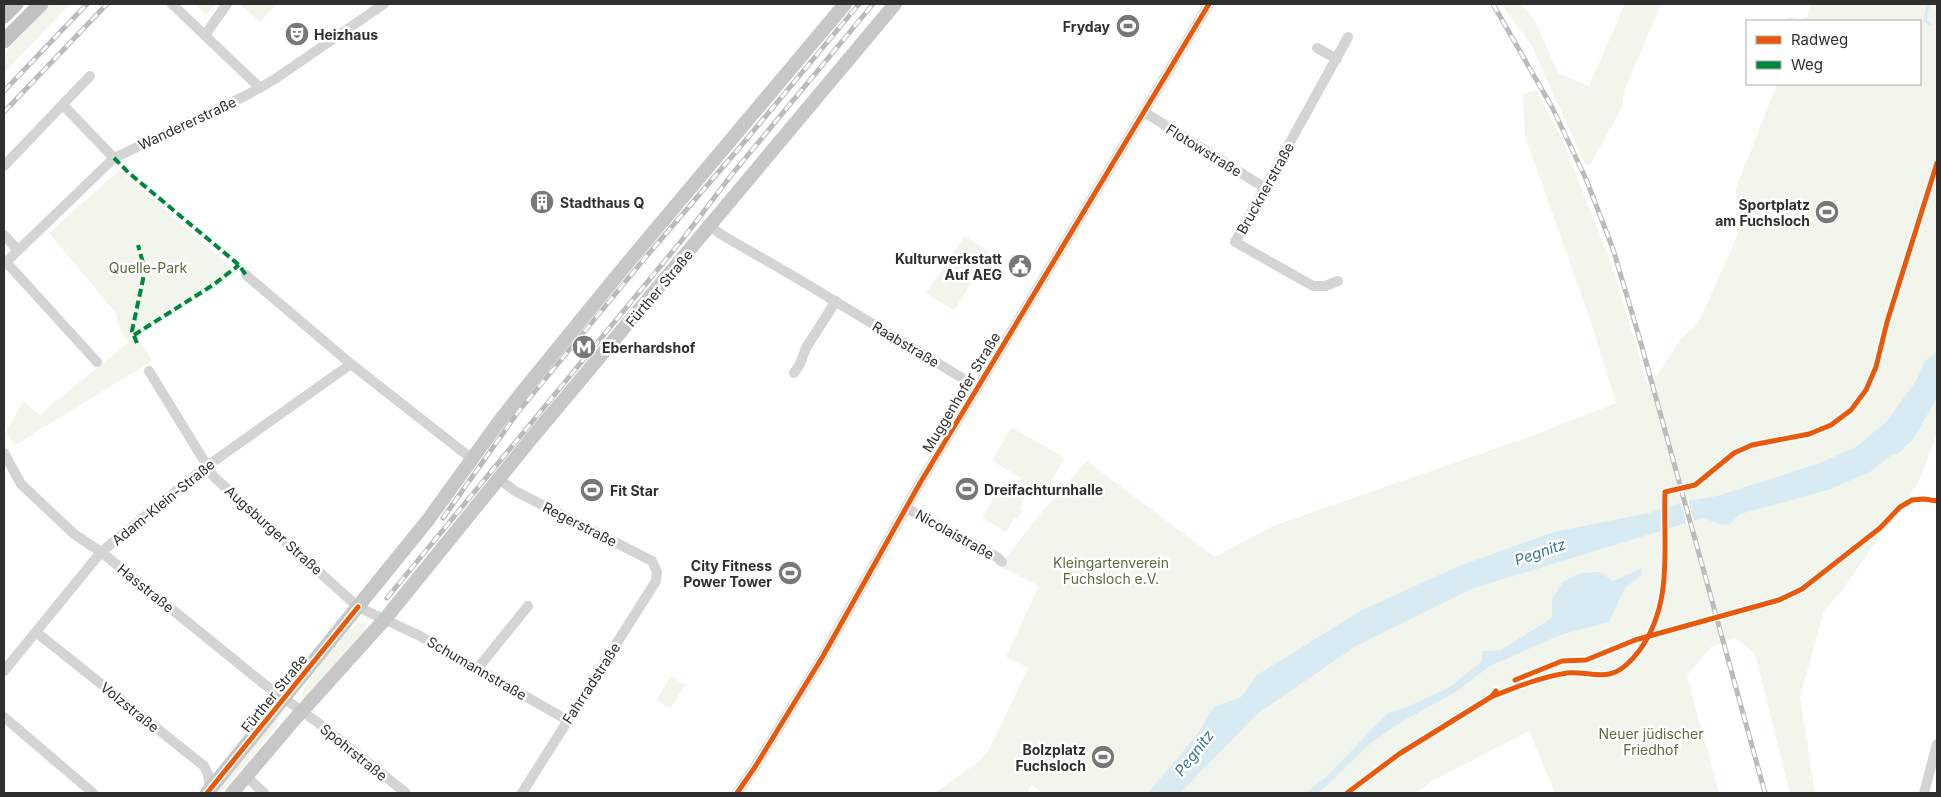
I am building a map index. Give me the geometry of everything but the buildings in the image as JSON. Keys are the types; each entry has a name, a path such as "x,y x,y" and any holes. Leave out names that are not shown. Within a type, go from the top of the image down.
{"highway":[{"path":"4,16 16,4"},
{"path":"4,42 41,4"}],"main road":[{"name":"Fürther Straße","path":"209,791 428,520 498,423 539,371 846,4"},
{"name":"Fürther Straße","path":"232,793 301,711 385,619 499,479 895,4"}],"street":[{"path":"172,4 260,88"},
{"path":"205,35 227,4"},
{"name":"Wandererstraße","path":"5,263 114,158 222,108 260,88 384,4"},
{"name":"Muggenhofer Straße","path":"737,793 823,656 906,508 977,388 1209,4"},
{"name":"Brucknerstraße","path":"1338,281 1324,286 1313,286 1235,242 1348,37"},
{"path":"1317,48 1337,59"},
{"path":"4,166 90,76"},
{"path":"63,105 114,158"},
{"name":"Flotowstraße","path":"1144,112 1265,188"},
{"name":"Raabstraße","path":"710,226 977,388"},
{"path":"4,235 18,250"},
{"path":"5,263 97,362"},
{"path":"246,275 351,364 472,459"},
{"path":"794,373 800,364 806,348 836,302"},
{"name":"Adam-Klein-Straße","path":"4,671 101,552 207,466 351,364"},
{"name":"Augsburger Straße","path":"149,371 214,477 358,607"},
{"name":"Hasstraße","path":"4,453 21,484 74,534 101,552 264,684 301,711"},
{"name":"Regerstraße","path":"499,479 515,491 652,562 657,572"},
{"name":"Nicolaistraße","path":"906,508 997,557 1002,562"},
{"name":"Fahrradstraße","path":"522,793 656,581 657,572"},
{"path":"478,668 528,606"},
{"path":"358,607 385,619"},
{"name":"Schumannstraße","path":"385,619 418,634 567,720"},
{"name":"Volzstraße","path":"36,632 204,766 208,774 209,791"},
{"name":"Spohrstraße","path":"301,711 406,793"},
{"path":"4,718 93,793"},
{"path":"1924,793 1937,744"},
{"path":"246,776 264,793"}],"green space":[{"path":"50,4 70,4 4,73 4,54"},
{"path":"195,4 215,4 206,15"},
{"path":"240,4 277,4 260,22"},
{"path":"1501,4 1521,4 1535,21 1558,73 1589,86 1625,4 1661,4 1624,91 1622,107 1590,165 1585,164 1532,46"},
{"path":"1812,4 1937,4 1937,434 1919,481 1840,593 1824,611 1800,697 1815,793 1790,793 1755,654 1735,638 1711,647 1687,676 1719,793 1555,793 1529,731 1432,781 1416,793 1043,793 1032,785 1026,793 934,793 976,764 989,750 1028,668 1006,657 1039,586 999,566 1045,508 1087,461 1215,557 1273,526 1526,438 1616,403 1590,319 1525,136 1523,94 1536,90 1561,137 1611,263 1648,386 1680,340 1699,322 1737,236 1736,188 1777,85 1921,85 1921,20 1801,20 1807,17"},
{"path":"1788,17 1801,20 1787,20"},
{"name":"Quelle-Park","path":"119,170 236,272 137,337 152,361 15,445 6,431 24,401 39,415 129,342 121,331 115,312 49,233"},
{"path":"965,236 989,252 956,308 952,309 926,293"},
{"path":"1011,427 1065,458 1045,492 1030,484 1027,488 1018,483 1021,478 992,461"},
{"path":"1004,480 1027,494 1020,507 1022,511 1018,519 1014,518 1006,532 982,518"},
{"path":"359,623 366,624 367,629 304,699 302,694 305,687 319,667 346,634"},
{"path":"671,676 685,685 670,709 656,700"},
{"path":"275,718 279,723 221,793 213,793"}],"water":[{"name":"Pegnitz","path":"1937,351 1937,398 1914,438 1897,455 1893,454 1870,472 1828,490 1740,514 1729,525 1703,518 1471,589 1356,646 1257,714 1180,793 1148,793 1196,736 1214,707 1241,697 1257,675 1362,610 1459,566 1554,532 1649,513 1683,502 1717,496 1820,463 1856,447 1887,421 1916,381 1925,361"},
{"path":"1642,568 1641,575 1625,588 1609,622 1560,635 1490,666 1454,693 1403,721 1372,742 1319,793 1306,793 1327,776 1388,713 1409,706 1450,687 1482,661 1483,651 1501,650 1552,618 1552,599 1563,582 1580,573 1600,572 1613,581"}],"pier":[{"path":"1688,499 1694,523 1687,525 1680,501"}],"waterway":[{"path":"1928,4 1925,21 1930,24"}],"railway":[{"path":"4,91 87,4"},
{"path":"4,112 107,4"},
{"path":"443,518 518,412 859,4"},
{"path":"387,598 682,240 733,173 873,4"},
{"path":"1493,4 1553,109 1586,179 1613,249 1640,340 1765,793"}],"marked path":[{"path":"114,158 129,173 239,265 246,275"},
{"path":"137,343 132,331 145,270 138,245"},
{"path":"134,335 213,285 239,265"}],"cycle path":[{"path":"737,793 823,656 920,483 1209,4"},
{"path":"1491,697 1548,677 1567,673 1609,674 1618,671 1626,665 1639,651 1650,633 1658,614 1664,574 1665,492 1695,485 1734,453 1752,445 1809,434 1831,425 1851,410 1866,390 1876,367 1887,322 1937,163"},
{"path":"1515,680 1562,661 1586,660 1635,640 1779,600 1802,589 1880,528 1900,507 1912,500 1937,501"},
{"path":"207,793 358,607"},
{"path":"1347,793 1399,754 1491,697 1496,691"}],"place":[{"name":"Fryday","path":"1128,26"},
{"name":"Heizhaus","path":"297,34"},
{"name":"Stadthaus Q","path":"542,202"},
{"name":"Sportplatz am Fuchsloch","path":"1827,212"},
{"name":"Kulturwerkstatt Auf AEG","path":"1020,266"},
{"name":"Eberhardshof","path":"584,347"},
{"name":"Dreifachturnhalle","path":"967,489"},
{"name":"Fit Star","path":"592,490"},
{"name":"City Fitness Power Tower","path":"790,573"},
{"name":"Bolzplatz Fuchsloch","path":"1103,757"}],"park label":[{"name":"Kleingartenverein Fuchsloch e.V.","path":"1111,570"},
{"name":"Neuer jüdischer Friedhof","path":"1651,742"}]}
